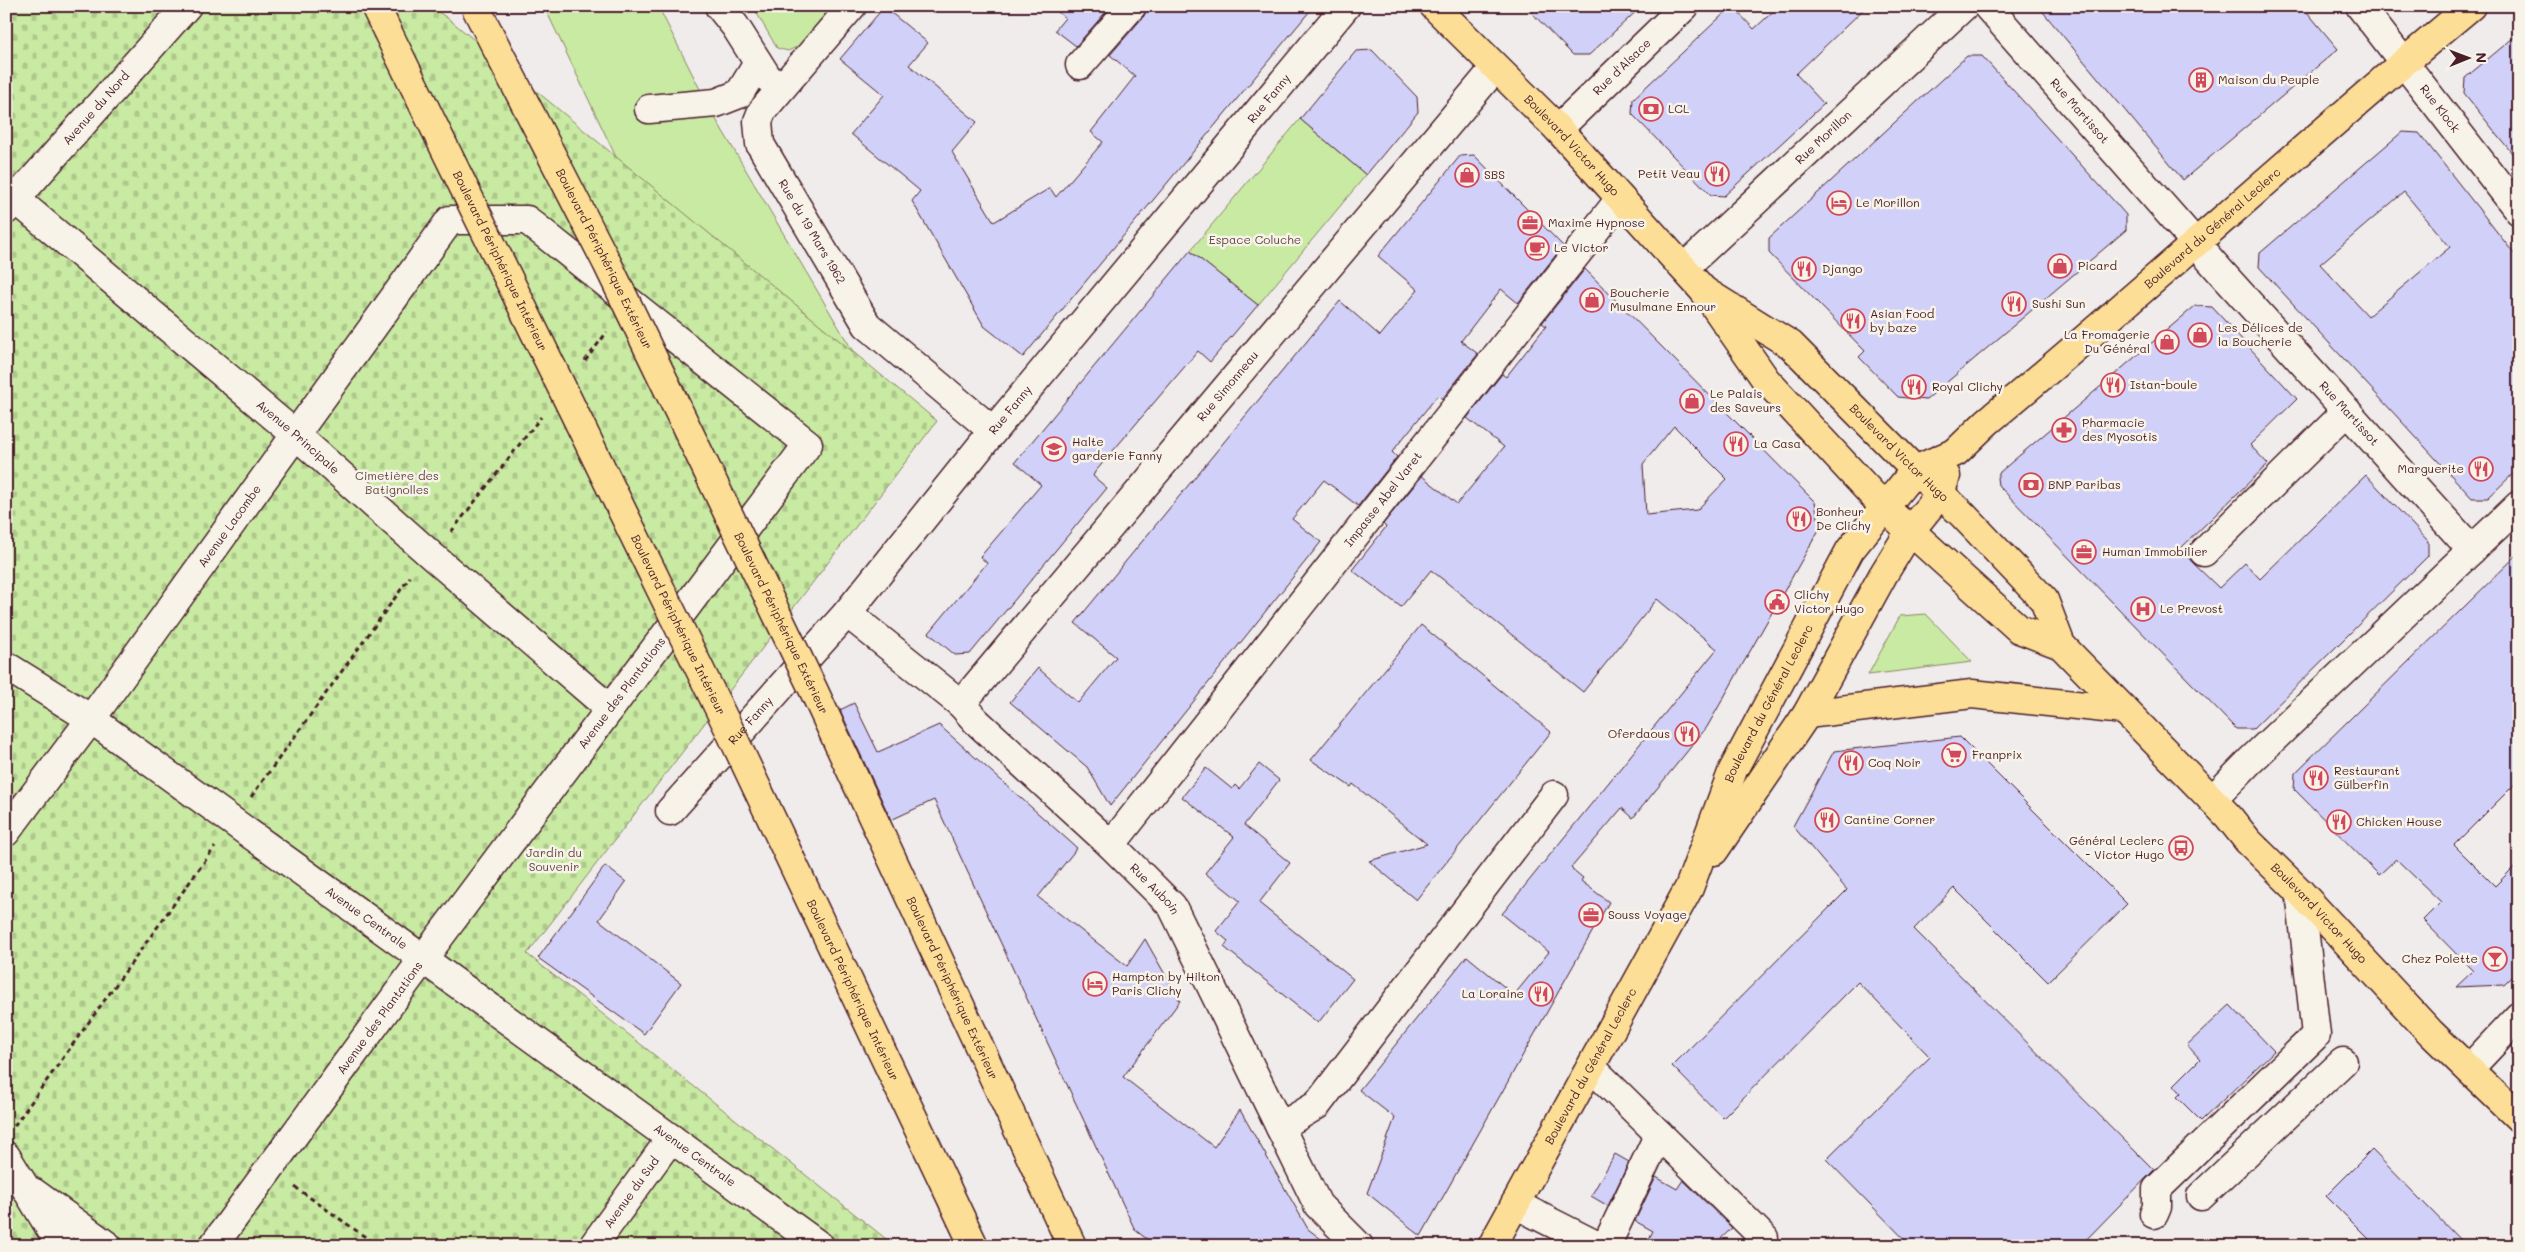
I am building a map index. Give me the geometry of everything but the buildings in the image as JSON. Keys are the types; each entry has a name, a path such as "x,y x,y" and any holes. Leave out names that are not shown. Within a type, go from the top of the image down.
{"main road":[{"name":"Boulevard Périphérique Intérieur","path":"375,6 729,729 974,1246"},
{"name":"Boulevard Périphérique Extérieur","path":"475,6 607,263 813,688 1072,1246"},
{"name":"Boulevard Victor Hugo","path":"1434,6 1558,129 1684,268 1704,291 1766,380 1885,508 2019,629 2061,645"},
{"name":"Boulevard du Général Leclerc","path":"1689,888 1733,770 1850,550 1915,470 1956,452 1987,422 2197,244 2249,195 2471,6"},
{"name":"Boulevard Victor Hugo","path":"1704,291 1791,345 1915,470 1963,515 2044,600 2061,645 2212,800 2248,841 2300,892 2431,1033 2518,1116"},
{"name":"Boulevard du Général Leclerc","path":"1492,1246 1689,888 1807,714 1883,574 1910,530 1940,494 1956,452"},
{"path":"1807,714 1972,694 2123,710"}],"street":[{"name":"Avenue du Nord","path":"9,200 187,6"},
{"path":"719,6 778,94"},
{"name":"Rue du 19 Mars 1962","path":"852,6 762,111 758,121 760,144 867,325 993,431"},
{"path":"1080,65 1132,6"},
{"name":"Rue Fanny","path":"670,811 847,612 993,431 1346,6"},
{"name":"Rue d'Alsace","path":"1558,129 1685,6"},
{"name":"Rue Morillon","path":"1684,268 1964,6"},
{"name":"Rue Martissot","path":"1987,6 2197,244 2472,550"},
{"name":"Rue Klock","path":"2360,6 2519,211"},
{"path":"649,109 716,103 739,94 758,63"},
{"name":"Rue Simonneau","path":"962,704 1495,68"},
{"name":"Impasse Abel Varet","path":"1111,845 1620,199"},
{"name":"Avenue Principale","path":"9,200 296,435 432,556 610,709"},
{"name":"Avenue Lacombe","path":"6,832 92,719 450,220"},
{"name":"Avenue des Plantations","path":"213,1246 423,959 808,444 527,220 450,220"},
{"path":"2204,552 2347,411"},
{"path":"2212,800 2519,505"},
{"name":"Rue Auboin","path":"847,612 962,704 976,721 1111,845 1172,906 1318,1206 1359,1246"},
{"name":"Avenue Centrale","path":"6,666 92,719 820,1246"},
{"path":"1280,1127 1317,1104 1554,795"},
{"path":"2154,1214 2157,1207 2157,1189 2316,1035 2300,892"},
{"path":"2469,1069 2519,1016"},
{"path":"2201,1196 2343,1062"},
{"path":"1591,1067 1764,1238 1756,1246"},
{"path":"1606,1246 1659,1134"},
{"name":"Avenue du Sud","path":"593,1246 671,1138"},
{"path":"6,1156 61,1246"},
{"path":"24,1185 108,1246"},
{"path":"1515,1204 1598,1246"}],"path":[{"path":"582,364 630,302"},
{"path":"12,1128 412,574 432,556 546,410"},
{"path":"270,1168 378,1246"}],"green space":[{"name":"Cimetière des Batignolles","path":"6,6 430,6 450,20 937,421 527,954 895,1246 10,1246 6,1240"},
{"path":"544,6 658,6 711,111 854,353 616,157"},
{"path":"761,6 832,6 799,46 788,51 777,48 756,12"},
{"name":"Espace Coluche","path":"1300,119 1366,175 1258,305 1190,251"},
{"path":"1926,614 1972,662 1868,675 1900,616"}],"place":[{"name":"Maison du Peuple","path":"2201,80"},
{"name":"LCL","path":"1651,109"},
{"name":"Petit Veau","path":"1717,174"},
{"name":"SBS","path":"1467,175"},
{"name":"Le Morillon","path":"1839,203"},
{"name":"Maxime Hypnose","path":"1530,223"},
{"name":"Le Victor","path":"1537,248"},
{"name":"Picard","path":"2060,266"},
{"name":"Django","path":"1804,269"},
{"name":"Boucherie Musulmane Ennour","path":"1592,300"},
{"name":"Sushi Sun","path":"2014,304"},
{"name":"Asian Food by baze","path":"1853,321"},
{"name":"Les Délices de la Boucherie","path":"2200,335"},
{"name":"La Fromagerie Du Général","path":"2167,342"},
{"name":"Istan-boule","path":"2113,385"},
{"name":"Royal Clichy","path":"1914,387"},
{"name":"Le Palais des Saveurs","path":"1692,401"},
{"name":"Pharmacie des Myosotis","path":"2064,430"},
{"name":"La Casa","path":"1736,444"},
{"name":"Halte garderie Fanny","path":"1054,449"},
{"name":"Marguerite","path":"2481,469"},
{"name":"BNP Paribas","path":"2031,485"},
{"name":"Bonheur De Clichy","path":"1799,519"},
{"name":"Human Immobilier","path":"2084,552"},
{"name":"Clichy Victor Hugo","path":"1777,602"},
{"name":"Le Prevost","path":"2143,609"},
{"name":"Oferdaous","path":"1687,734"},
{"name":"Franprix","path":"1954,755"},
{"name":"Coq Noir","path":"1851,763"},
{"name":"Restaurant Gülberfin","path":"2316,778"},
{"name":"Cantine Corner","path":"1827,820"},
{"name":"Chicken House","path":"2339,822"},
{"name":"Général Leclerc - Victor Hugo","path":"2181,848"},
{"name":"Souss Voyage","path":"1591,915"},
{"name":"Chez Polette","path":"2495,959"},
{"name":"Hampton by Hilton Paris Clichy","path":"1095,984"},
{"name":"La Loraine","path":"1541,994"}],"park label":[{"name":"Jardin du Souvenir","path":"554,860"}]}
